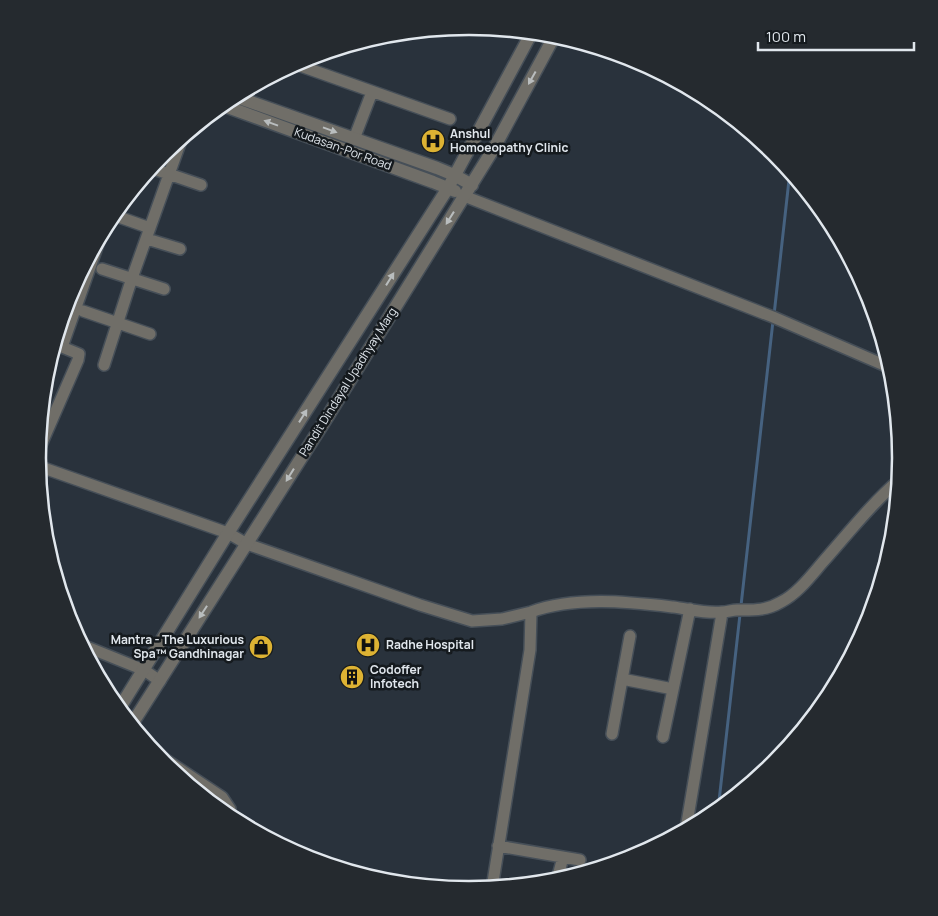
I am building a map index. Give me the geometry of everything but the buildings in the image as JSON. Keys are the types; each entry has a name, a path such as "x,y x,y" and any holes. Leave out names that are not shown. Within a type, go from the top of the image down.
{"street":[{"name":"Pandit Dindayal Upadhyay Marg","path":"123,702 228,533 448,188 528,40"},
{"name":"Pandit Dindayal Upadhyay Marg","path":"135,719 472,185 552,43"},
{"path":"305,68 450,120"},
{"path":"354,139 372,92"},
{"name":"Kudasan-Por Road","path":"244,100 454,175 472,185"},
{"name":"Kudasan-Por Road","path":"231,108 448,188 464,196"},
{"path":"104,365 177,153"},
{"path":"159,171 201,185"},
{"path":"464,196 774,317 881,364"},
{"path":"120,218 180,249"},
{"path":"102,270 164,289"},
{"path":"83,311 150,334"},
{"path":"47,431 79,354 61,347"},
{"path":"46,469 228,533 247,544 420,605 472,621 502,619 563,603 583,602 665,606 722,612 735,610 750,611 774,606 784,601 819,567 871,506 891,488"},
{"path":"663,737 690,609"},
{"path":"493,880 530,650 531,612"},
{"path":"688,820 722,612"},
{"path":"612,734 630,636"},
{"path":"92,649 144,670 160,681"},
{"path":"622,679 673,689"},
{"path":"189,775 222,797 227,805"},
{"path":"498,846 580,860"},
{"path":"559,871 562,857"}],"waterway":[{"path":"774,315 789,181"},
{"path":"719,799 773,321"}],"place":[{"name":"Anshul Homoeopathy Clinic","path":"433,141"},
{"name":"Radhe Hospital","path":"368,645"},
{"name":"Mantra - The Luxurious Spa™ Gandhinagar","path":"261,647"},
{"name":"Codoffer Infotech","path":"352,677"}]}
